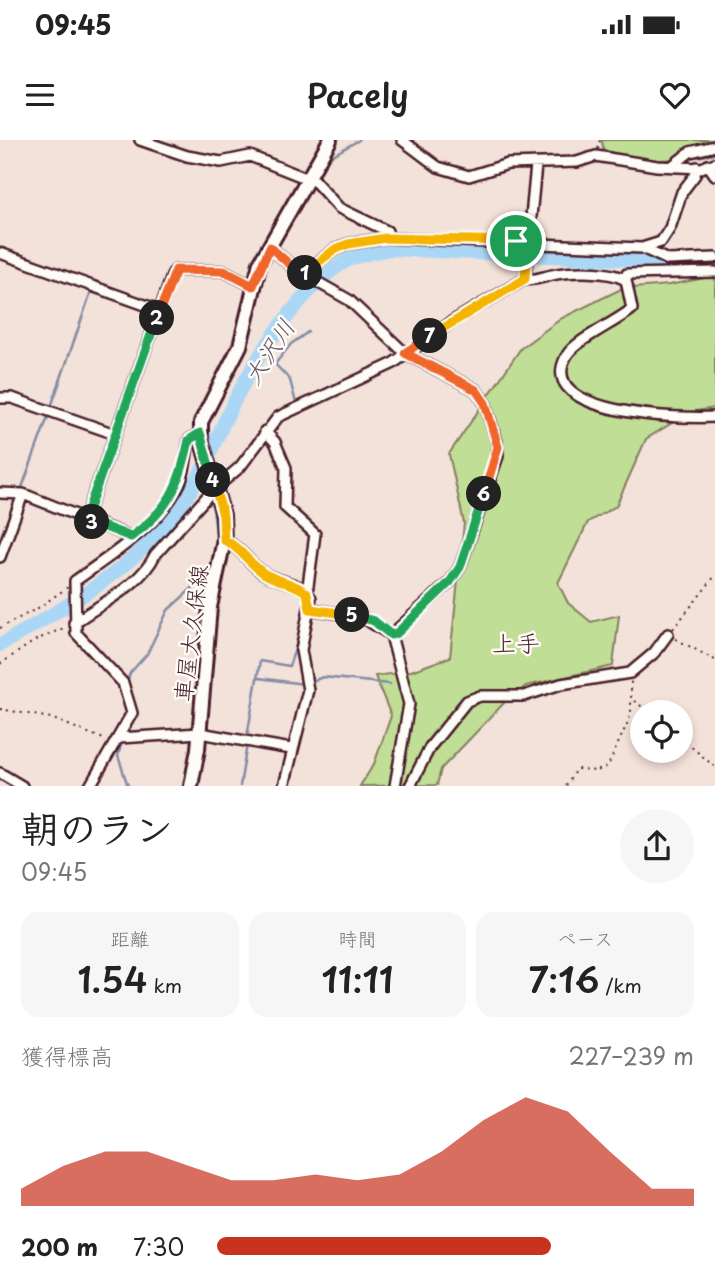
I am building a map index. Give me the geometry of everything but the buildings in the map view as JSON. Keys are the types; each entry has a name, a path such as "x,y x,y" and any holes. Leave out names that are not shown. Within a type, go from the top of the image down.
{"main road":[{"path":"201,436 206,410 240,346 253,286 270,247 330,140"},
{"name":"車屋大久保線","path":"191,786 200,733 210,607 224,540 215,485 201,436"}],"street":[{"path":"140,140 187,156 221,162 250,156 309,178 339,208 387,231"},
{"path":"402,140 438,167 475,176 508,164 577,162 596,156 672,166 697,167 711,164 715,175"},
{"path":"672,166 690,152 715,146"},
{"path":"525,275 536,165"},
{"path":"305,276 334,250 348,244 386,238 642,248 661,242 670,228 682,192 695,175 697,167"},
{"path":"270,247 305,276 360,309 370,322 405,353 480,394 497,442 498,456 460,567 450,582 391,635"},
{"path":"642,248 668,260 715,258"},
{"path":"0,253 157,310"},
{"path":"85,519 157,310 176,270 224,271 253,286"},
{"path":"715,272 627,274 632,309 569,352 562,369 568,388 592,402 638,414 715,416"},
{"path":"74,620 121,592 149,566 155,555 215,485 240,467 278,417 298,404 331,394 392,364 525,275 612,275 626,280"},
{"path":"0,398 12,398 115,435"},
{"path":"265,431 275,442 286,468 285,507 315,534 307,593 310,609 301,650 307,690 284,786"},
{"path":"90,786 132,713 127,690 76,633 75,583 146,526 179,485 189,440 201,436"},
{"path":"0,493 21,494 131,537"},
{"path":"0,557 21,494"},
{"path":"224,540 232,543 263,573 296,585 307,593"},
{"path":"310,609 362,617 374,621 391,635 409,704 395,786"},
{"path":"410,786 430,747 467,701 480,696 524,696 561,684 630,673 654,653 668,634"},
{"path":"117,741 200,733 291,750"},
{"path":"0,773 22,786"}],"path":[{"path":"715,576 668,634 715,660"},
{"path":"0,628 38,608 75,583"},
{"path":"0,664 36,640 74,620"},
{"path":"630,673 633,700"},
{"path":"0,709 51,718 117,741"},
{"path":"566,786 576,769 597,771 608,766 627,728 630,714"},
{"path":"693,748 715,767"}],"green space":[{"path":"602,140 715,140 715,154 673,160 630,158 603,149"},
{"path":"715,276 715,408 690,412 646,439 616,506 588,522 558,583 568,603 591,622 619,615 613,666 526,686 504,703 441,769 437,785 360,786 374,764 391,716 375,676 411,671 450,657 464,523 449,454 521,348 562,318 621,289 669,285"}],"waterway":[{"path":"326,159 359,140"},
{"path":"277,248 294,213"},
{"name":"大沢川","path":"0,645 91,590 152,540 191,490 238,394 271,339 315,285 348,260 389,249 639,260 664,268 715,266"},
{"path":"51,407 91,292 154,313"},
{"path":"296,403 290,380 275,364 291,344 308,332"},
{"path":"20,493 49,414"},
{"path":"133,703 128,679 130,673 147,654 168,610 207,575 213,562 216,535 213,507"},
{"path":"247,737 260,661 289,666 299,638"},
{"path":"310,682 323,677 390,684"},
{"path":"259,678 304,684"},
{"path":"125,736 134,716"},
{"path":"122,742 118,756 128,786"},
{"path":"240,786 247,744"}],"district":[{"name":"上手","path":"516,642"}],"route":[{"path":"394,237 516,241 527,241 525,279 482,303 405,353 480,394 497,442 498,456 460,567 450,582 397,633 391,635 374,621 362,617 310,609 311,598 307,593 296,585 263,573 232,543 224,540 223,515 200,433 189,440 179,485 146,526 131,537 85,519 159,310 176,270 224,271 253,286 260,263 270,247 303,275 334,250 348,244 378,239 394,237"}]}
